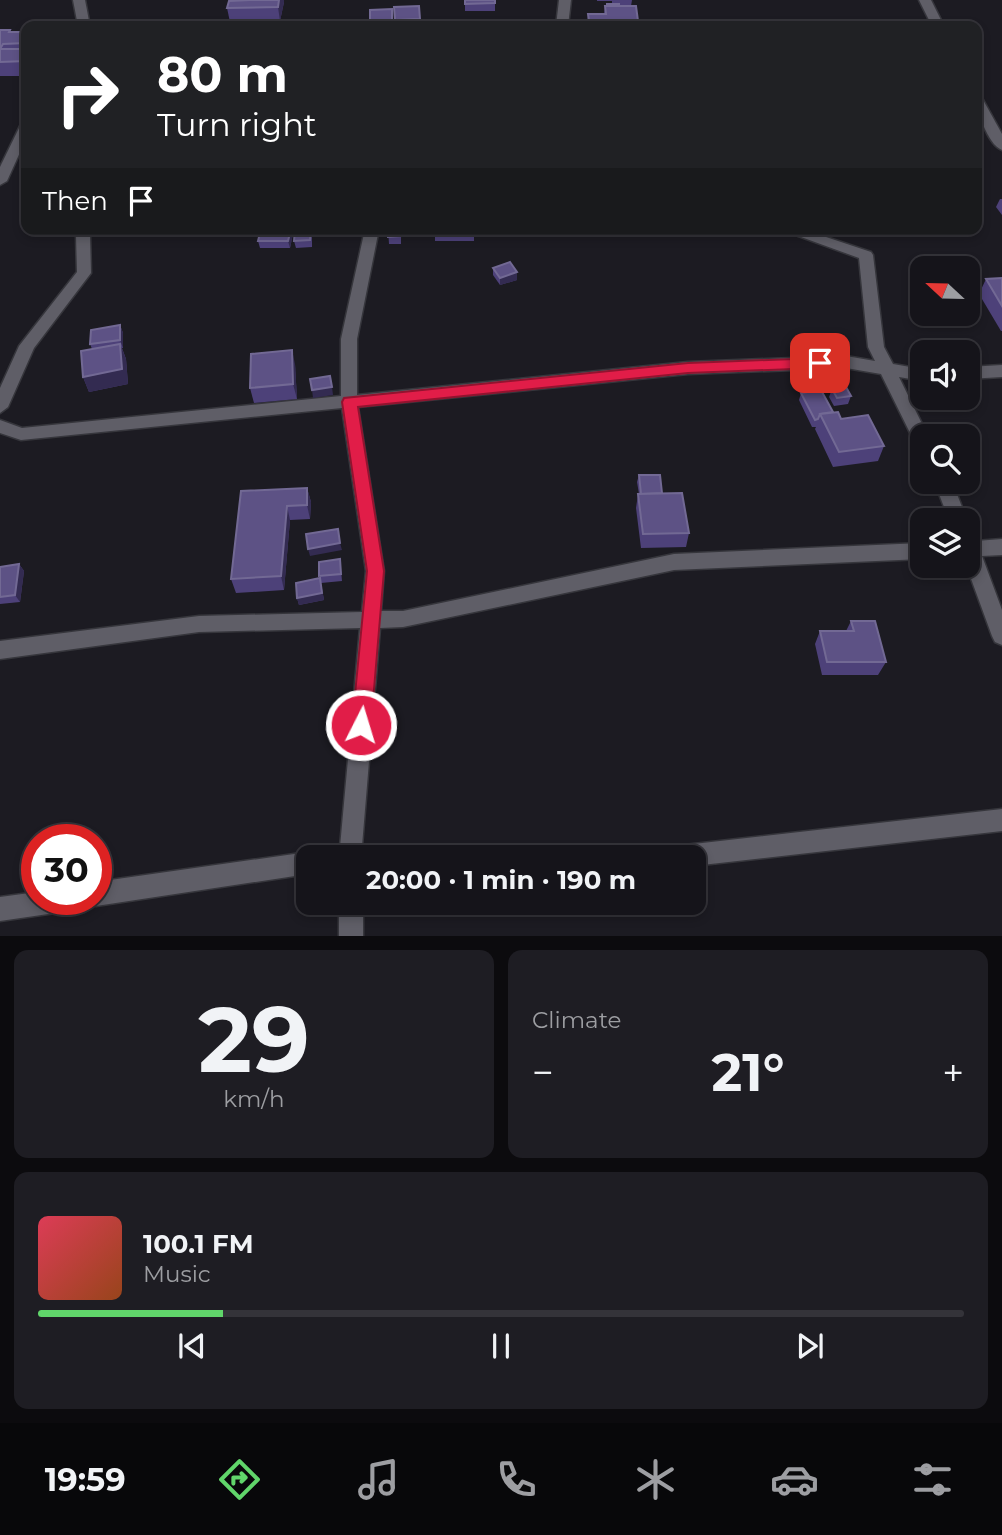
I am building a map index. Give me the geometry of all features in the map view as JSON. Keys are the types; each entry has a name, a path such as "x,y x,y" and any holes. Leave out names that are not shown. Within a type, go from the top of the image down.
{"street":[{"path":"79,0 84,21"},
{"path":"563,21 565,0"},
{"path":"925,0 936,21"},
{"path":"982,109 1002,146"},
{"path":"0,181 21,137"},
{"path":"0,407 27,346 84,273 84,235"},
{"path":"349,845 375,571 349,402 349,339 371,235"},
{"path":"804,235 866,255 876,347 914,424"},
{"path":"0,426 21,435 688,368 846,362 910,373"},
{"path":"980,372 1002,370"},
{"path":"980,547 1002,547"},
{"path":"0,650 199,624 403,619 674,562 910,552"},
{"path":"980,578 1002,636"},
{"path":"706,854 1002,820"},
{"path":"112,892 296,865"},
{"path":"0,909 21,906"},
{"path":"351,915 351,936"}],"building":[{"path":"279,0 278,7 227,8 229,1"},
{"path":"465,0 495,0 495,3 465,4"},
{"path":"419,6 420,19 395,20 394,7"},
{"path":"605,6 636,6 638,21 589,21 588,14 606,14"},
{"path":"392,9 392,21 370,21 370,10"},
{"path":"0,30 21,32 21,43 3,44 0,49"},
{"path":"0,49 21,49 21,61 0,62"},
{"path":"260,235 290,235 288,241 258,241"},
{"path":"295,235 310,235 310,240 294,241"},
{"path":"510,262 517,272 500,278 493,268"},
{"path":"1002,278 1002,306 986,279"},
{"path":"120,325 120,340 90,344 91,330"},
{"path":"120,344 122,369 83,377 81,351"},
{"path":"292,350 293,384 250,388 251,354"},
{"path":"330,376 332,387 312,390 310,379"},
{"path":"846,387 851,396 837,398 832,389"},
{"path":"821,390 833,412 820,414 815,420 801,393"},
{"path":"838,412 841,419 868,415 884,446 839,452 820,414"},
{"path":"639,475 660,475 662,493 641,494"},
{"path":"307,488 307,505 287,506 281,576 231,579 241,491"},
{"path":"682,493 689,533 643,534 638,494"},
{"path":"338,529 340,543 308,549 306,534"},
{"path":"340,559 341,574 319,576 319,562"},
{"path":"19,564 15,595 0,597 0,567"},
{"path":"320,578 322,593 297,598 296,583"},
{"path":"851,621 875,621 886,662 827,662 820,631 854,631"}],"route":[{"path":"361,725 375,571 349,402 688,368 820,363"}]}
